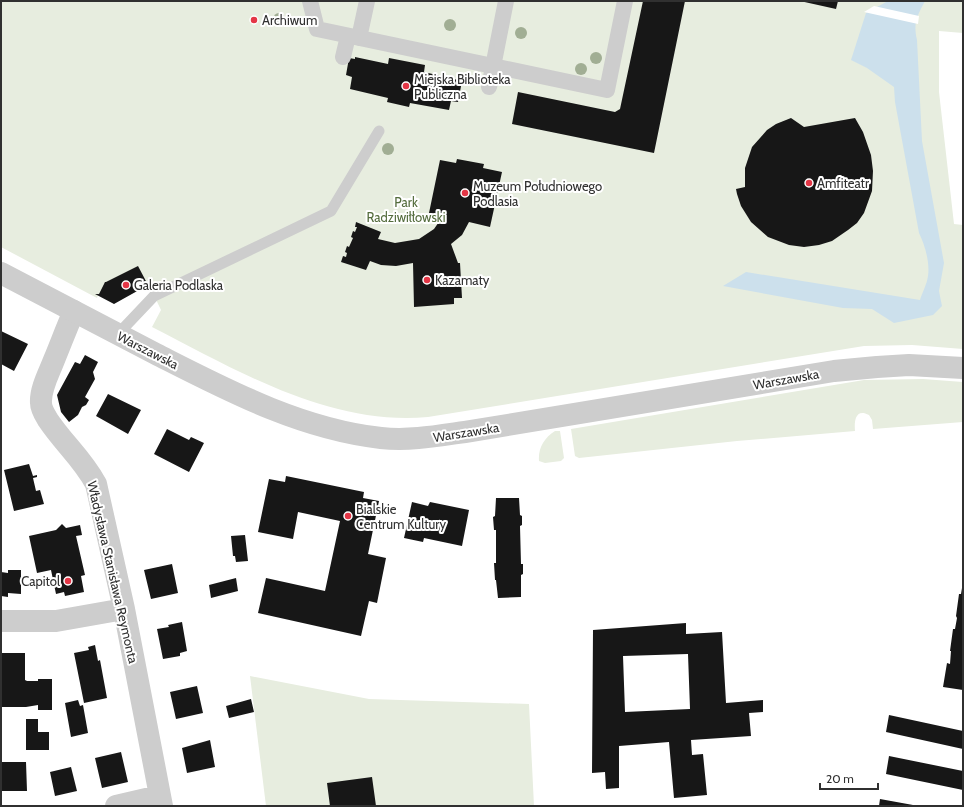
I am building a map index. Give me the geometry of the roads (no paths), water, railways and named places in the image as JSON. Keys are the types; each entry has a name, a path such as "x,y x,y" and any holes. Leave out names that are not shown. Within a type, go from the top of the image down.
{"street":[{"path":"310,1 317,29 607,90 626,1"},
{"path":"343,57 354,37 367,1"},
{"path":"489,86 506,1"},
{"name":"Warszawska","path":"1,272 218,386 256,403 296,418 332,429 364,435 403,439 424,438 518,424 834,371 909,365 963,368"},
{"name":"Władysława Stanisława Reymonta","path":"74,311 41,395 41,405 49,422 79,457 96,484 124,609 160,801"},
{"path":"1,621 56,621 124,609"},
{"path":"116,806 160,801"}],"lane":[{"path":"118,334 154,296 331,211 379,131"}],"water":[{"path":"888,1 925,1 918,15 915,29 917,40 922,141 944,263 939,291 942,306 933,315 894,323 872,309 843,308 723,286 746,272 920,300 927,279 928,260 919,233 895,102 894,87 867,68 851,60 866,13"}],"place":[{"name":"Archiwum","path":"254,20"},
{"name":"Miejska Biblioteka Publiczna","path":"406,86"},
{"name":"Amfiteatr","path":"809,183"},
{"name":"Muzeum Południowego Podlasia","path":"465,193"},
{"name":"Kazamaty","path":"427,280"},
{"name":"Galeria Podlaska","path":"126,285"},
{"name":"Bialskie Centrum Kultury","path":"348,516"},
{"name":"Capitol","path":"68,581"}],"park label":[{"name":"Park Radziwiłłowski","path":"406,210"}]}
